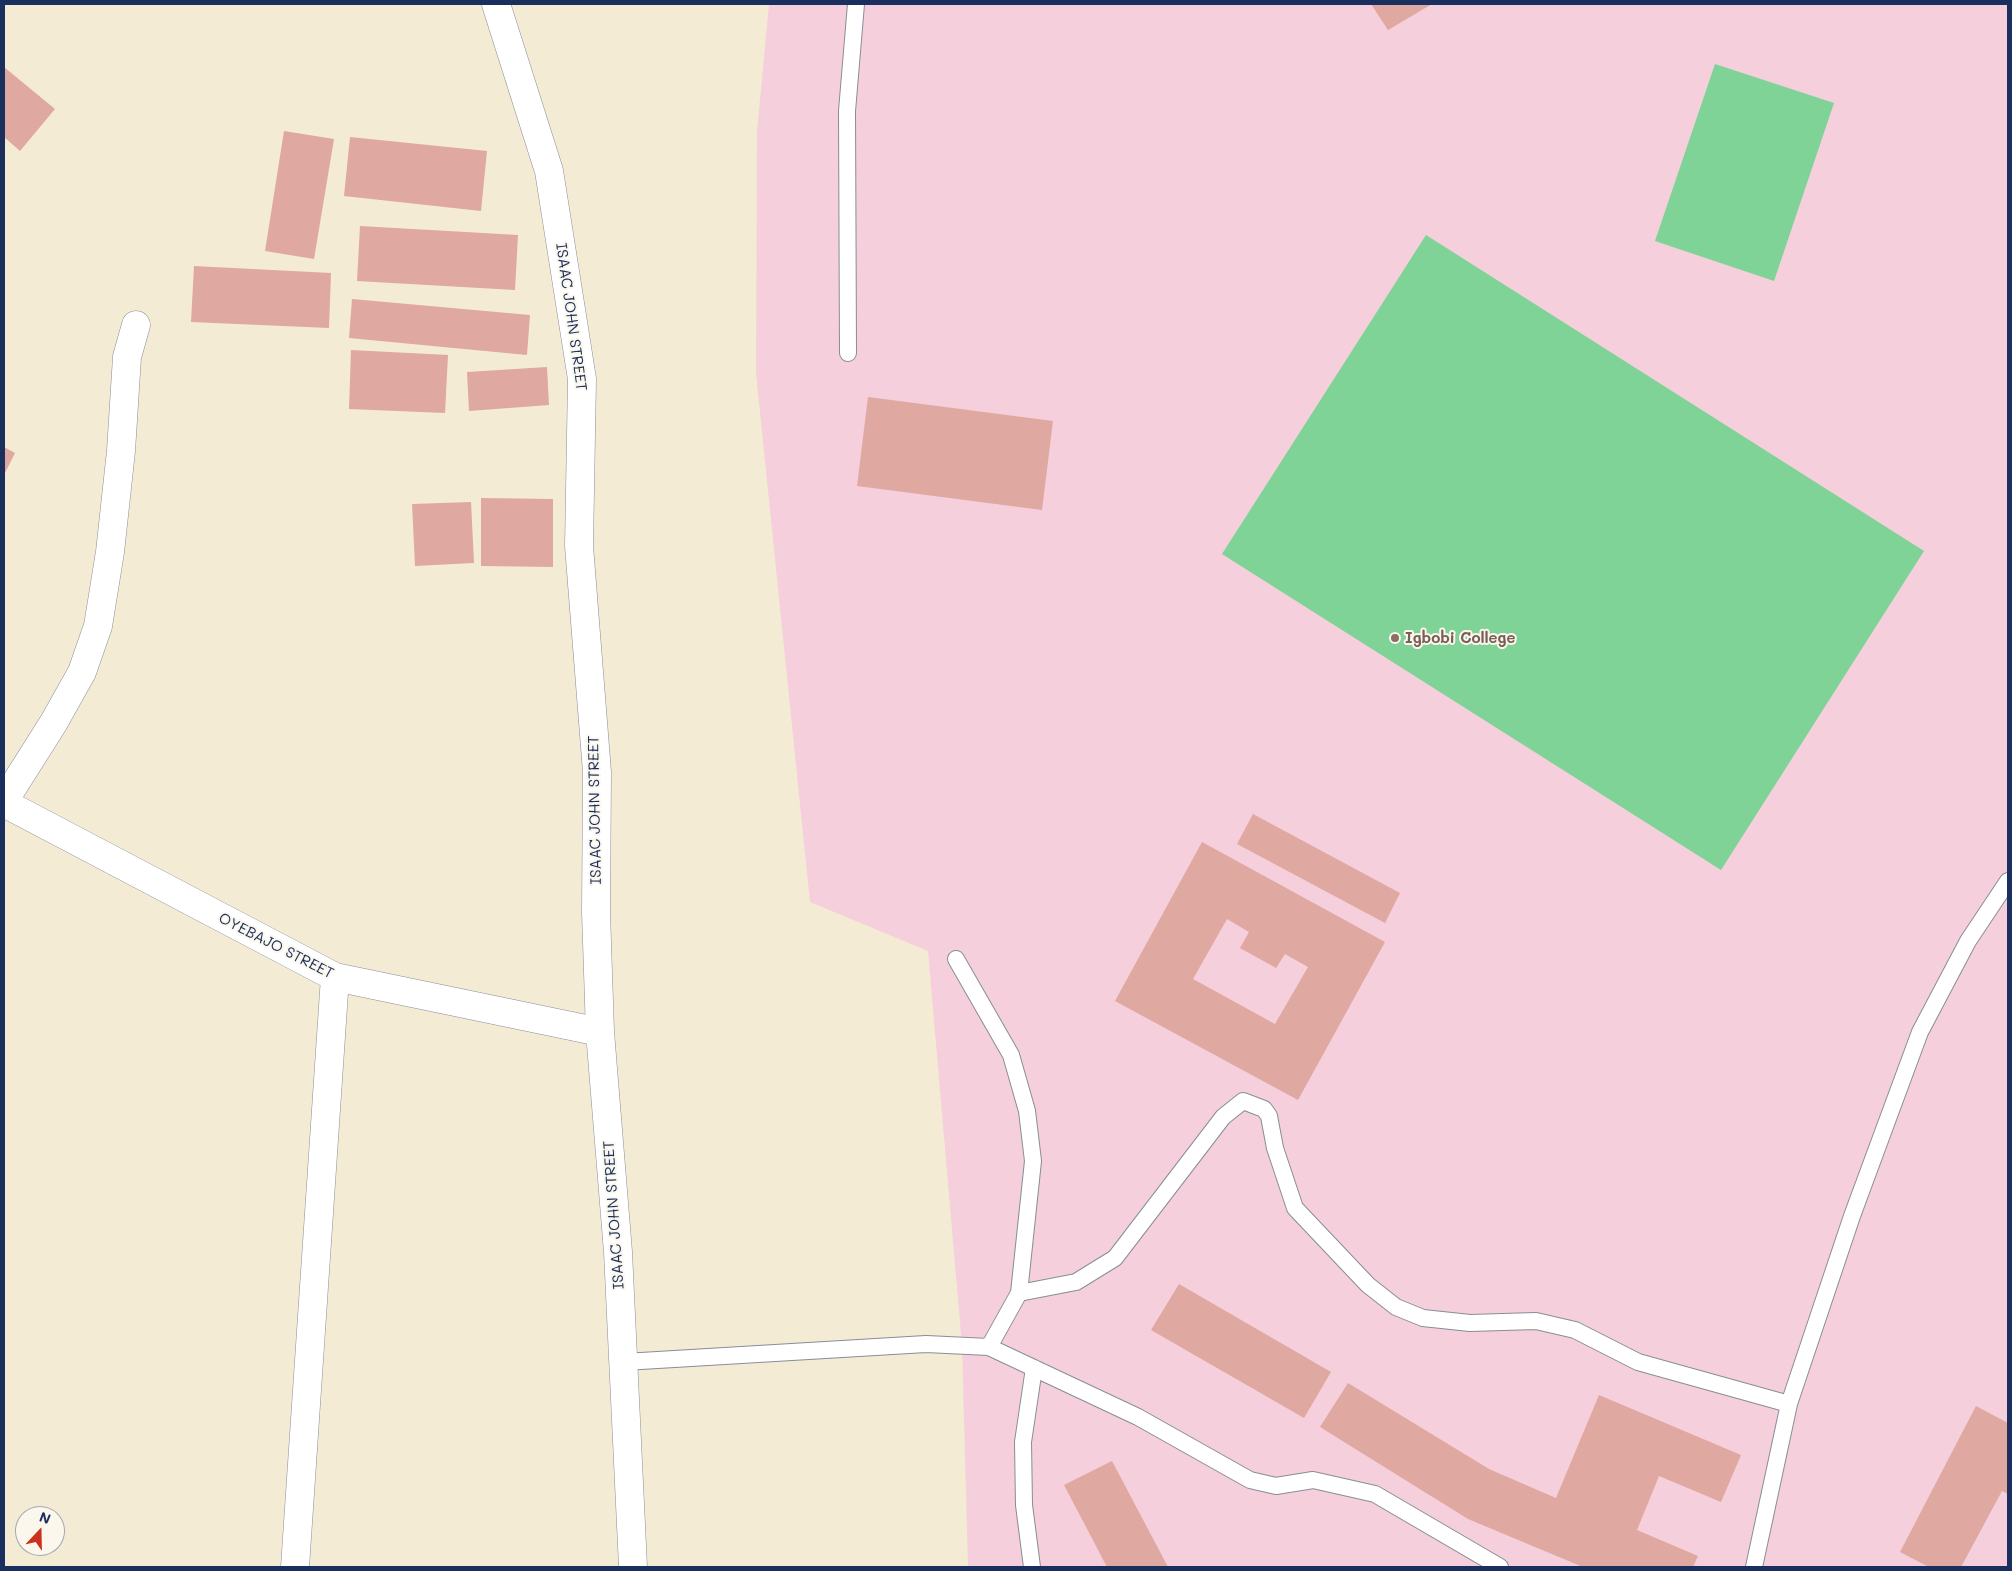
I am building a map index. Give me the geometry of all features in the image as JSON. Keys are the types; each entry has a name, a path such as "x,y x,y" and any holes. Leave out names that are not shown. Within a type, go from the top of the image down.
{"street":[{"name":"ISAAC JOHN STREET","path":"496,4 549,171 582,379 579,546 597,772 596,912 600,1032 618,1252 633,1567"},
{"path":"4,802 54,722 82,672 98,626 110,552 121,451 128,358 136,325"},
{"name":"OYEBAJO STREET","path":"4,802 335,977 600,1032"},
{"path":"295,1567 335,977"}],"lane":[{"path":"848,353 846,111 856,4"},
{"path":"1754,1567 1789,1404 1852,1216 1920,1032 1968,941 2008,881"},
{"path":"956,959 1011,1055 1027,1111 1033,1161 1019,1293 989,1347"},
{"path":"1019,1293 1076,1282 1115,1258 1222,1117 1243,1101 1264,1109 1269,1116 1275,1148 1295,1208 1368,1285 1396,1307 1423,1318 1470,1323 1536,1321 1575,1330 1638,1362 1789,1404"},
{"path":"624,1362 926,1344 989,1347 1138,1417 1250,1480 1276,1486 1313,1480 1375,1494 1500,1567"},
{"path":"1032,1567 1024,1505 1023,1442 1034,1368"}],"shaded area":[{"name":"Igbobi College","path":"769,4 2008,4 2008,1567 968,1567 962,1346 928,951 810,902 756,373 757,131"}],"green space":[{"path":"1715,64 1834,103 1774,281 1655,241"},
{"path":"1426,235 1924,551 1721,870 1222,554"}],"building":[{"path":"1371,4 1432,4 1388,30"},
{"path":"4,67 55,109 20,151 4,137"},
{"path":"284,131 334,139 314,259 265,251"},
{"path":"350,137 487,151 481,211 344,196"},
{"path":"360,226 518,235 515,290 357,281"},
{"path":"194,266 331,273 329,328 191,322"},
{"path":"352,299 530,315 527,355 349,338"},
{"path":"351,350 448,355 445,413 349,409"},
{"path":"547,367 549,405 469,411 467,372"},
{"path":"868,397 1053,421 1042,510 857,486"},
{"path":"4,447 15,453 4,475"},
{"path":"481,498 553,499 553,567 481,566"},
{"path":"471,502 474,563 415,566 412,504"},
{"path":"1253,814 1400,893 1385,923 1237,844"},
{"path":"1202,842 1385,942 1298,1100 1115,1001","holes":["1227,919 1249,932 1240,948 1276,968 1285,954 1308,967 1275,1024 1193,979"]},
{"path":"1179,1284 1331,1372 1304,1418 1151,1330"},
{"path":"1348,1383 1489,1469 1556,1498 1599,1395 1741,1455 1721,1502 1659,1476 1637,1530 1698,1556 1693,1567 1583,1567 1468,1519 1320,1427"},
{"path":"1976,1406 2008,1423 2008,1494 2002,1491 1961,1567 1929,1567 1900,1552"},
{"path":"1112,1461 1168,1567 1107,1567 1064,1485"}],"place":[{"name":"Igbobi College","path":"1395,638"}]}
